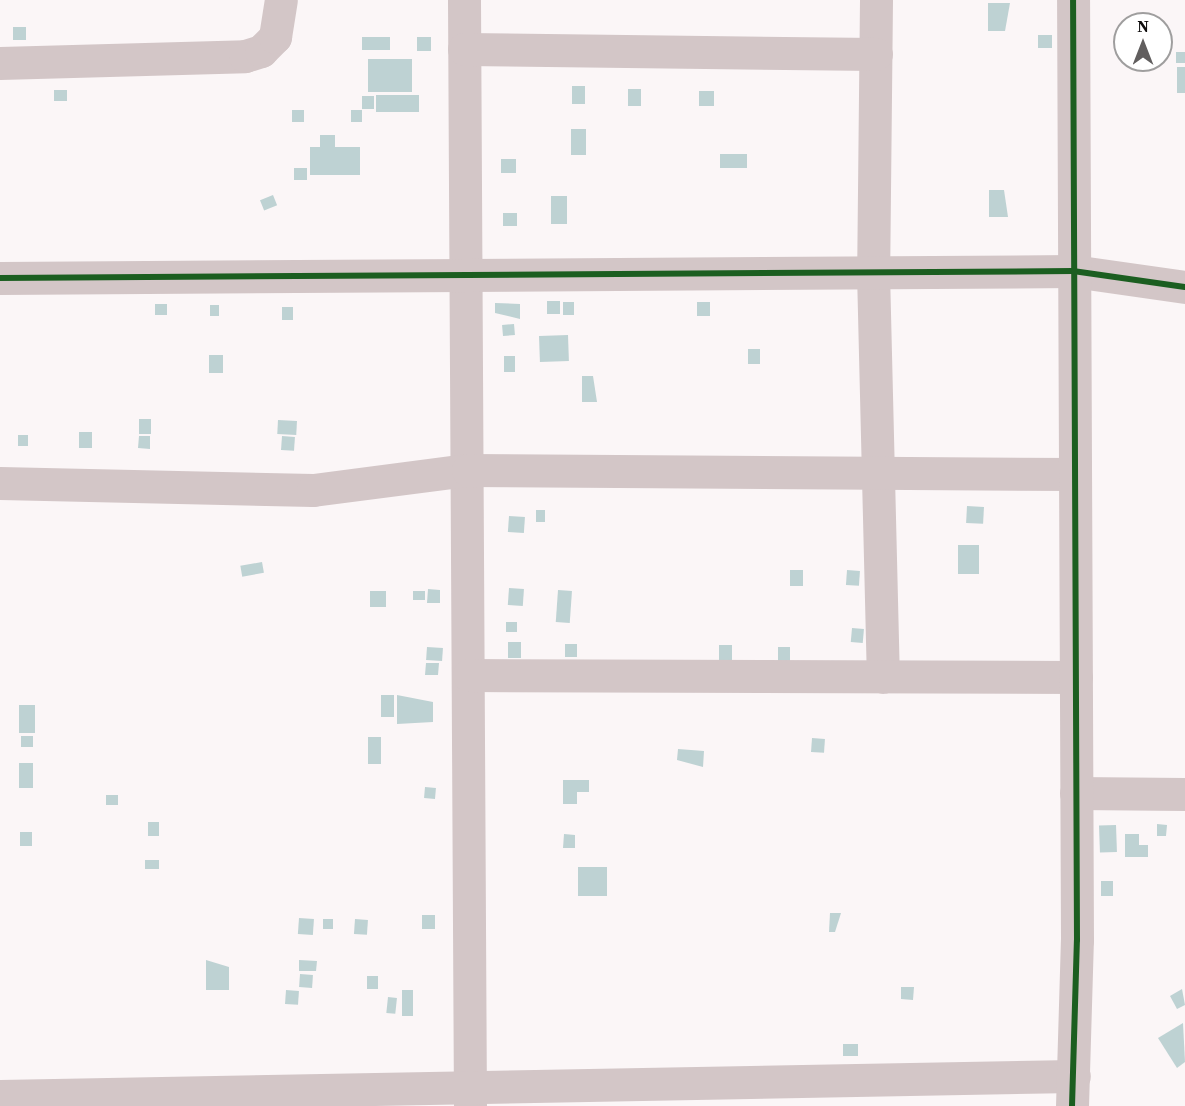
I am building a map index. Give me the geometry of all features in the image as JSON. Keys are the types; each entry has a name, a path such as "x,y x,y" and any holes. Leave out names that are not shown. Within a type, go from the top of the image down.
{"street":[{"path":"0,63 253,54 275,37 281,0"},
{"path":"464,0 470,1096"},
{"path":"876,0 873,272 883,677"},
{"path":"0,1096 470,1096 1073,1091 1076,677 1072,0"},
{"path":"464,49 876,54"},
{"path":"0,278 1073,271 1185,287"},
{"path":"0,483 314,490 468,470 1074,474"},
{"path":"469,675 1076,677"},
{"path":"1076,793 1185,794"}],"building":[{"path":"988,3 1010,3 1005,31 988,31"},
{"path":"13,27 26,27 26,40 13,40"},
{"path":"1038,35 1052,35 1052,48 1038,48"},
{"path":"362,37 390,37 390,50 362,50"},
{"path":"417,37 431,37 431,51 417,51"},
{"path":"1176,52 1185,52 1185,63 1176,63"},
{"path":"368,59 412,59 412,92 368,92"},
{"path":"1177,67 1185,67 1185,93 1177,93"},
{"path":"572,86 585,86 585,104 572,104"},
{"path":"628,89 641,89 641,106 628,106"},
{"path":"54,90 67,90 67,101 54,101"},
{"path":"699,91 714,91 714,106 699,106"},
{"path":"376,95 419,95 419,112 376,112"},
{"path":"362,96 374,96 374,109 362,109"},
{"path":"292,110 304,110 304,122 292,122"},
{"path":"351,110 362,110 362,122 351,122"},
{"path":"571,129 586,129 586,155 571,155"},
{"path":"320,135 335,135 335,147 360,147 360,175 310,175 310,147 320,147"},
{"path":"720,154 747,154 747,168 720,168"},
{"path":"501,159 516,159 516,173 501,173"},
{"path":"294,168 307,168 307,180 294,180"},
{"path":"989,190 1004,190 1008,217 989,217"},
{"path":"273,195 277,205 264,210 260,200"},
{"path":"551,196 567,196 567,224 551,224"},
{"path":"503,213 517,213 517,226 503,226"},
{"path":"547,301 560,301 560,314 547,314"},
{"path":"563,302 574,302 574,315 563,315"},
{"path":"697,302 710,302 710,316 697,316"},
{"path":"495,303 520,304 520,319 495,313"},
{"path":"155,304 167,304 167,315 155,315"},
{"path":"210,305 219,305 219,316 210,316"},
{"path":"282,307 293,307 293,320 282,320"},
{"path":"514,324 515,335 503,336 502,325"},
{"path":"568,335 569,361 540,362 539,336"},
{"path":"748,349 760,349 760,364 748,364"},
{"path":"209,355 223,355 223,373 209,373"},
{"path":"504,356 515,356 515,372 504,372"},
{"path":"582,376 593,376 597,402 582,402"},
{"path":"139,419 151,419 151,434 139,434"},
{"path":"278,420 297,421 296,435 277,434"},
{"path":"79,432 92,432 92,448 79,448"},
{"path":"18,435 28,435 28,446 18,446"},
{"path":"139,436 150,436 150,449 138,448"},
{"path":"282,436 295,437 294,451 281,450"},
{"path":"967,506 984,507 983,524 966,523"},
{"path":"536,510 545,510 545,522 536,522"},
{"path":"509,516 525,517 524,533 508,532"},
{"path":"958,545 979,545 979,574 958,574"},
{"path":"262,562 264,573 242,577 240,566"},
{"path":"790,570 803,570 803,586 790,586"},
{"path":"847,570 860,571 859,586 846,585"},
{"path":"509,588 524,589 523,606 508,605"},
{"path":"428,589 440,590 440,603 427,603"},
{"path":"558,590 572,591 570,623 556,622"},
{"path":"370,591 386,591 386,607 370,607"},
{"path":"413,591 425,591 425,600 413,600"},
{"path":"506,622 517,622 517,632 506,632"},
{"path":"852,628 864,629 863,643 851,642"},
{"path":"508,642 521,642 521,658 508,658"},
{"path":"565,644 577,644 577,657 565,657"},
{"path":"719,645 732,645 732,660 719,660"},
{"path":"427,647 443,648 442,661 426,660"},
{"path":"778,647 790,647 790,661 778,661"},
{"path":"426,663 439,663 438,675 425,675"},
{"path":"381,695 394,695 394,717 381,717"},
{"path":"397,695 433,702 433,722 397,724"},
{"path":"19,705 35,705 35,733 19,733"},
{"path":"21,736 33,736 33,747 21,747"},
{"path":"368,737 381,737 381,764 368,764"},
{"path":"812,738 825,739 824,753 811,752"},
{"path":"678,749 704,751 703,767 677,760"},
{"path":"19,763 33,763 33,788 19,788"},
{"path":"563,780 589,780 589,792 577,792 577,804 563,804"},
{"path":"425,787 436,788 435,799 424,798"},
{"path":"106,795 118,795 118,805 106,805"},
{"path":"148,822 159,822 159,836 148,836"},
{"path":"1157,824 1167,825 1166,836 1157,836"},
{"path":"1116,825 1117,852 1100,853 1099,826"},
{"path":"20,832 32,832 32,846 20,846"},
{"path":"564,834 575,835 575,848 563,848"},
{"path":"1125,834 1139,834 1139,845 1148,845 1148,857 1125,857"},
{"path":"145,860 159,860 159,869 145,869"},
{"path":"578,867 607,867 607,896 578,896"},
{"path":"1101,881 1113,881 1113,896 1101,896"},
{"path":"830,913 841,913 835,932 829,932"},
{"path":"422,915 435,915 435,929 422,929"},
{"path":"299,918 314,919 313,935 298,934"},
{"path":"323,919 333,919 333,929 323,929"},
{"path":"355,919 368,920 367,935 354,934"},
{"path":"206,960 229,967 229,990 206,990"},
{"path":"299,960 317,961 316,971 299,971"},
{"path":"300,974 313,975 312,988 299,987"},
{"path":"367,976 378,976 378,989 367,989"},
{"path":"901,987 914,987 913,1000 901,999"},
{"path":"1182,989 1185,1005 1177,1009 1170,996"},
{"path":"286,990 299,991 298,1005 285,1004"},
{"path":"402,990 413,990 413,1016 402,1016"},
{"path":"388,997 397,998 395,1014 386,1013"},
{"path":"1183,1023 1185,1062 1177,1068 1158,1038"},
{"path":"843,1044 858,1044 858,1056 843,1056"}],"cycle path":[{"path":"1072,1106 1077,940 1073,0"},
{"path":"0,278 1073,271 1185,287"}]}
